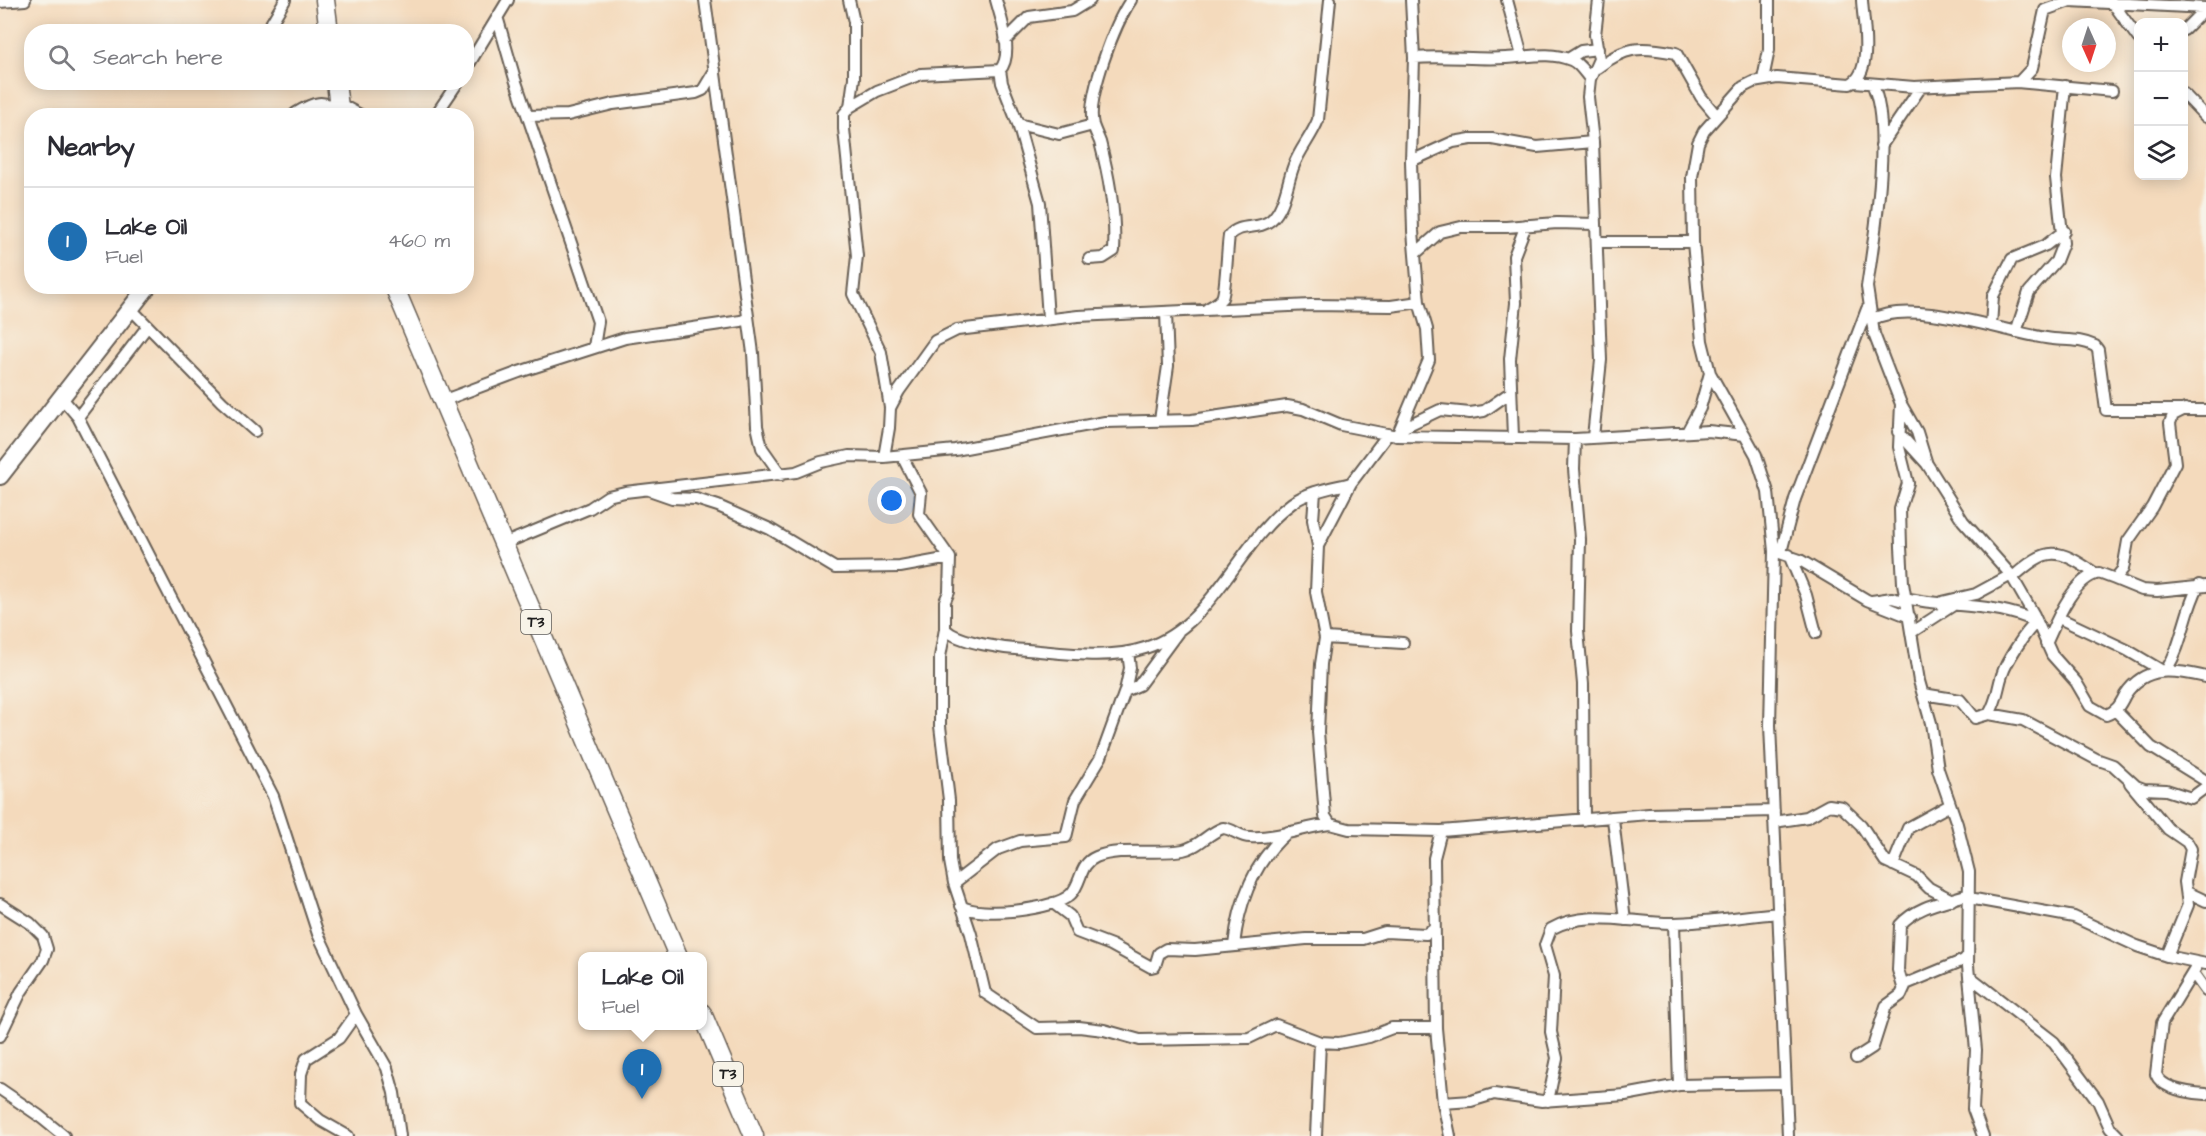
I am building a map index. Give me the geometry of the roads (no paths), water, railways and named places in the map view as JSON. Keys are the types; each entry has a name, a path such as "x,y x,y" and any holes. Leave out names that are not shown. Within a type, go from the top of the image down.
{"highway":[{"path":"325,0 328,24"},
{"path":"337,90 340,108"},
{"name":"T3","path":"397,294 676,952"},
{"name":"T3","path":"707,1024 754,1136"}],"main road":[{"path":"312,108 325,105 332,108"},
{"path":"0,476 142,294"}],"street":[{"path":"0,2 25,0"},
{"path":"271,24 285,0"},
{"path":"474,57 508,0"},
{"path":"705,0 757,388 759,435 765,454 782,475"},
{"path":"849,0 855,41 850,107"},
{"path":"996,0 1005,40 1006,62 1000,70 1002,83 1018,124 1040,203 1048,318"},
{"path":"1005,40 1029,17 1072,11 1090,0"},
{"path":"1089,259 1111,255 1114,251 1115,236 1103,154 1093,125 1095,97 1101,72 1116,25 1131,0"},
{"path":"1206,309 1217,303 1225,290 1225,261 1229,236 1238,228 1266,224 1274,218 1295,162 1315,130 1318,120 1330,0"},
{"path":"1318,546 1352,483 1395,433 1429,360 1427,329 1419,302 1410,161 1414,58 1411,0"},
{"path":"1507,0 1521,56"},
{"path":"1597,68 1598,49 1595,35 1599,0"},
{"path":"1763,79 1768,50 1768,0"},
{"path":"1855,82 1865,62 1862,0"},
{"path":"2017,82 2026,77 2032,68 2044,0"},
{"path":"2040,23 2045,10 2070,1 2206,8"},
{"path":"2104,1 2134,33"},
{"path":"2188,26 2206,8"},
{"path":"498,20 598,321 594,347"},
{"path":"1568,59 1581,51 1598,49"},
{"path":"1593,437 1601,360 1593,142 1588,97 1590,79 1597,68 1622,51 1649,49 1676,53 1701,97 1716,115"},
{"path":"1414,58 1441,56 1508,58 1538,54 1568,59 1580,66 1590,79"},
{"path":"528,116 568,115 613,104 696,93 703,90 715,69"},
{"path":"884,457 890,428 890,408 881,352 853,294 857,256 844,149 844,114 850,107 877,91 921,74 1000,70"},
{"path":"1816,633 1806,595 1781,553 1760,463 1710,373 1702,341 1693,242 1694,161 1704,131 1743,87 1763,79 1804,78 1850,84 1855,82 1921,87 2017,82 2112,91"},
{"path":"1872,84 1877,95 1881,146 1867,287 1870,320 1879,351 1901,404 1917,432 1927,464"},
{"path":"2016,332 2029,292 2061,253 2064,231 2058,207 2056,178 2065,86"},
{"path":"1881,146 1921,87"},
{"path":"440,108 453,90"},
{"path":"2188,98 2206,117"},
{"path":"1018,124 1059,134 1093,125"},
{"path":"1410,161 1453,142 1471,140 1492,139 1537,147 1593,142"},
{"path":"1416,253 1434,236 1448,229 1595,224"},
{"path":"1513,437 1510,359 1516,303 1515,256 1526,225"},
{"path":"1991,326 1993,296 2012,259 2046,245 2064,231"},
{"path":"1597,242 1693,242"},
{"path":"890,408 930,347 947,333 1048,318 1311,305 1391,306 1419,302"},
{"path":"1788,1136 1770,725 1781,553 1796,499 1868,306"},
{"path":"131,309 222,402 255,431"},
{"path":"1160,420 1168,366 1166,312"},
{"path":"1870,320 1897,312 1941,316 2045,338 2085,342 2095,346 2106,410 2206,410"},
{"path":"442,401 594,347 635,336 741,321 748,318"},
{"path":"78,417 147,327"},
{"path":"1687,432 1700,408 1710,373"},
{"path":"1395,433 1440,410 1470,413 1484,411 1511,392"},
{"path":"61,398 78,417 273,796 318,934 356,1014 390,1077 400,1136"},
{"path":"1901,404 1898,432 1900,459 1908,483 1900,518 1906,600 1938,769 1966,858 1969,896 1968,955 1976,1050 1973,1109 1983,1136"},
{"path":"503,544 590,508 608,496 645,489 711,480 782,475 804,470 832,458 902,456 954,450 1106,422 1221,417 1287,406 1303,409 1341,425 1395,433 1575,439 1664,436 1687,432 1745,435"},
{"path":"2115,579 2123,569 2128,541 2155,501 2175,463 2170,423 2178,411 2188,409"},
{"path":"1898,432 1927,464 1963,521 2012,576 2052,655 2076,682 2090,706 2106,715 2116,711 2136,682 2164,670 2178,649 2186,616 2206,576"},
{"path":"1575,439 1574,469 1580,539 1578,631 1583,684 1584,820"},
{"path":"902,456 921,493 920,514 950,558 949,592 945,601 945,629 940,657 940,726 954,883 975,948 981,988 1027,1023 1043,1029 1079,1027 1104,1030 1140,1040 1249,1038 1276,1025 1320,1042 1351,1041 1392,1028 1436,1028"},
{"path":"1125,691 1139,685 1179,631 1200,610 1266,527 1291,504 1315,492 1352,483"},
{"path":"645,489 672,498 696,499 718,506 770,529 835,568 900,567 950,558"},
{"path":"1315,492 1313,519 1318,546 1316,592 1325,638 1321,664 1318,732 1325,816 1330,824"},
{"path":"1781,553 1872,602 1910,617"},
{"path":"1934,604 1976,594 2012,576 2033,559 2048,554 2067,555 2096,574 2142,590 2157,591 2202,586"},
{"path":"2046,644 2059,618 2085,580 2096,574"},
{"path":"1872,602 1892,598 1952,606 2026,617 2036,624"},
{"path":"1912,632 1952,606"},
{"path":"2059,618 2164,670 2206,677"},
{"path":"1989,714 1998,699 2004,670 2027,631 2036,624"},
{"path":"945,629 956,638 1015,650 1080,654 1128,652 1150,646 1179,631"},
{"path":"1325,638 1403,643"},
{"path":"954,883 998,849 1020,841 1066,837 1075,800 1101,757 1125,691 1130,668 1128,652"},
{"path":"1923,694 1938,694 1960,700 1975,718 1989,714 2030,723 2086,754 2113,765 2129,780 2144,789 2166,790 2187,798 2195,797 2206,787"},
{"path":"2116,711 2151,747 2206,782"},
{"path":"2129,780 2132,789 2168,829 2189,844 2191,854 2186,878 2186,912 2167,956"},
{"path":"961,906 971,910 1015,913 1053,903 1066,899 1072,893 1087,863 1101,855 1185,850 1223,828 1230,829 1239,836 1253,838 1330,824 1350,829 1441,831 1612,819 1649,814 1807,817 1829,805 1842,807 1862,825 1883,859 1917,876 1929,888 1952,900"},
{"path":"1893,865 1908,828 1950,805"},
{"path":"1612,819 1625,920"},
{"path":"1441,831 1434,858 1436,1028 1443,1102 1450,1136"},
{"path":"1234,945 1240,909 1250,882 1264,856 1288,832"},
{"path":"2187,892 2206,901"},
{"path":"1856,1058 1869,1051 1875,1043 1886,1006 1901,995 1904,987 1899,974 1900,925 1918,911 1952,900 1969,896 2084,920 2123,940 2199,967"},
{"path":"1053,903 1070,916 1077,932 1111,945 1151,967 1155,966 1159,953 1166,949 1195,950 1324,938 1363,939 1385,932 1426,934 1434,928"},
{"path":"0,904 30,923 43,936 47,949 43,960 21,992 0,1036"},
{"path":"1548,1101 1557,1058 1551,1032 1555,983 1546,954 1548,932 1556,926 1574,921 1625,920 1674,923 1779,913"},
{"path":"1674,923 1679,1085"},
{"path":"1904,987 1964,960 1968,955"},
{"path":"2199,967 2206,991"},
{"path":"2199,967 2162,1023 2156,1074 2158,1079 2169,1086 2206,1094"},
{"path":"1970,976 2054,1042 2098,1101 2110,1128 2118,1136"},
{"path":"348,1136 304,1108 299,1098 306,1059 339,1038 356,1014"},
{"path":"1316,1136 1320,1042"},
{"path":"1443,1102 1471,1101 1494,1094 1548,1101 1625,1095 1679,1085 1784,1083"},
{"path":"0,1089 64,1136"}],"place":[{"name":"Lake Oil","path":"642,1099"}]}
